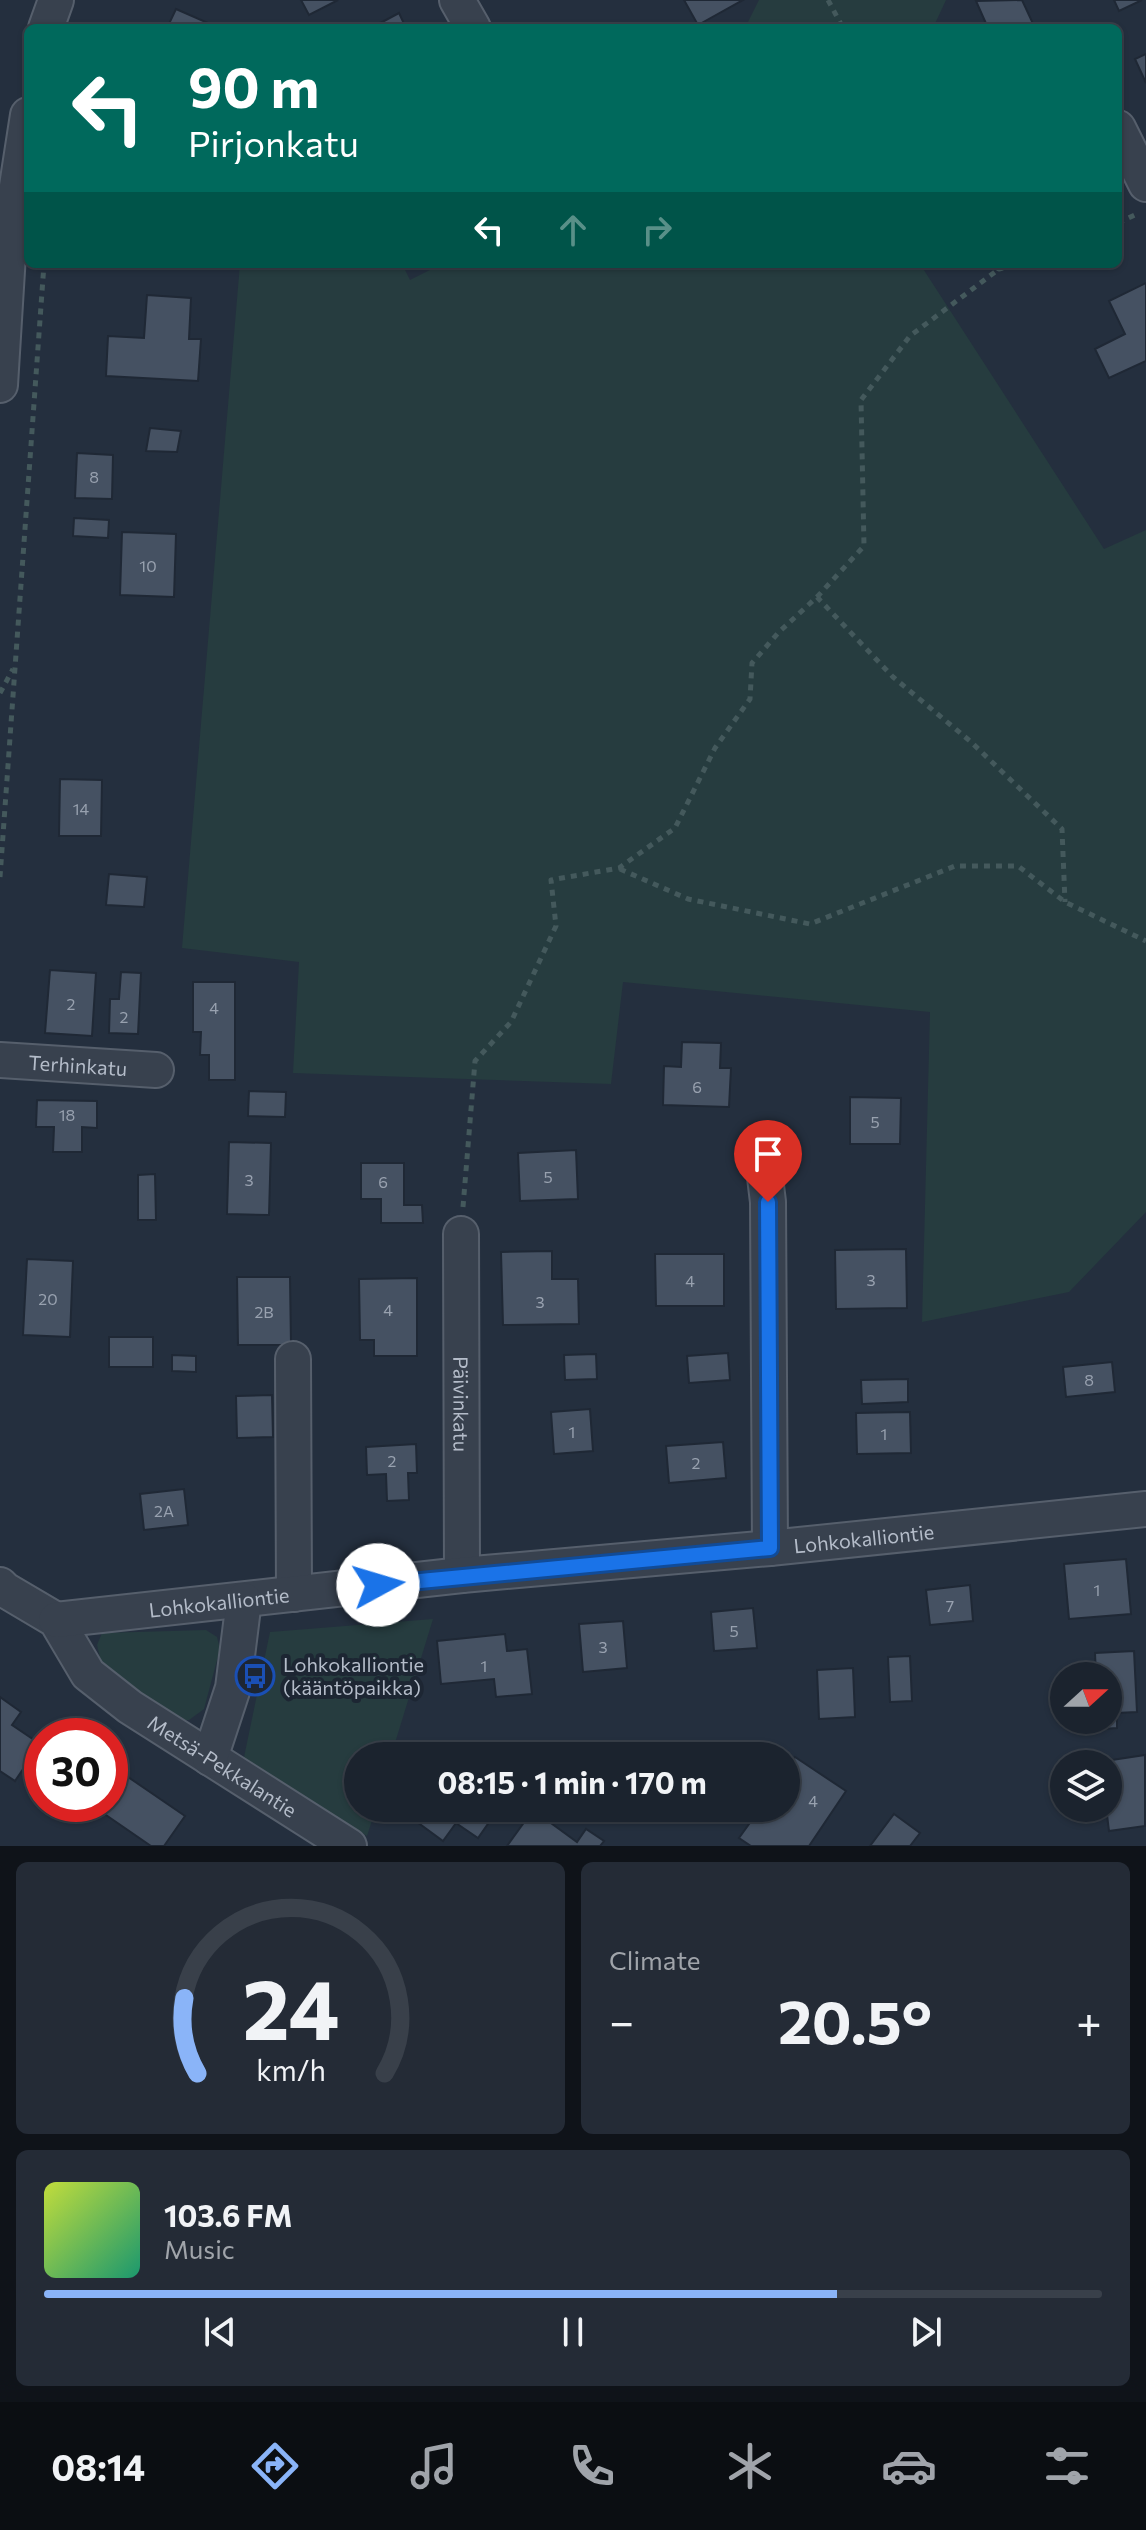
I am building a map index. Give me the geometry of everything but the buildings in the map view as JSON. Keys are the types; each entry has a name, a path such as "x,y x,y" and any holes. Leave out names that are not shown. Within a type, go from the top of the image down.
{"street":[{"path":"47,24 56,0"},
{"path":"457,0 471,24"},
{"path":"0,385 17,126"},
{"path":"1122,136 1146,184"},
{"name":"Terhinkatu","path":"0,1060 156,1070"},
{"path":"764,1169 768,1202 770,1548"},
{"name":"Päivinkatu","path":"461,1234 462,1575"},
{"path":"293,1359 294,1594"},
{"name":"Lohkokalliontie","path":"56,1620 462,1575 770,1548 1146,1509"},
{"name":"Metsä-Pekkalantie","path":"0,1585 56,1620 88,1674 130,1707 349,1846"},
{"path":"210,1758 233,1688 244,1600"}],"path":[{"path":"828,0 841,24"},
{"path":"1122,221 1146,210"},
{"path":"0,877 44,268"},
{"path":"461,1234 475,1061 511,1022 556,926 551,880 619,868 675,828 715,748 750,699 752,663 864,546 861,400 910,336 1003,268"},
{"path":"817,597 893,677 970,741 1062,829 1065,902"},
{"path":"0,693 16,665"},
{"path":"619,868 688,899 810,924 955,866 1018,866 1065,902 1146,941"}],"green space":[{"path":"759,0 946,0 935,24 747,24"},
{"path":"240,268 404,268 410,280 434,268 923,268 1104,549 1146,530 1146,1212 1069,1292 922,1322 930,1012 623,982 611,1084 293,1073 299,962 182,948"},
{"path":"433,1619 395,1742 344,1742 344,1822 372,1822 367,1836 243,1762 270,1632"},
{"path":"206,1630 217,1637 220,1649 204,1709 189,1720 176,1720 102,1666 97,1645 102,1633"}],"place":[{"name":"Lohkokalliontie (kääntöpaikka)","path":"255,1676"}],"route":[{"path":"378,1585 770,1548 768,1202"}]}
